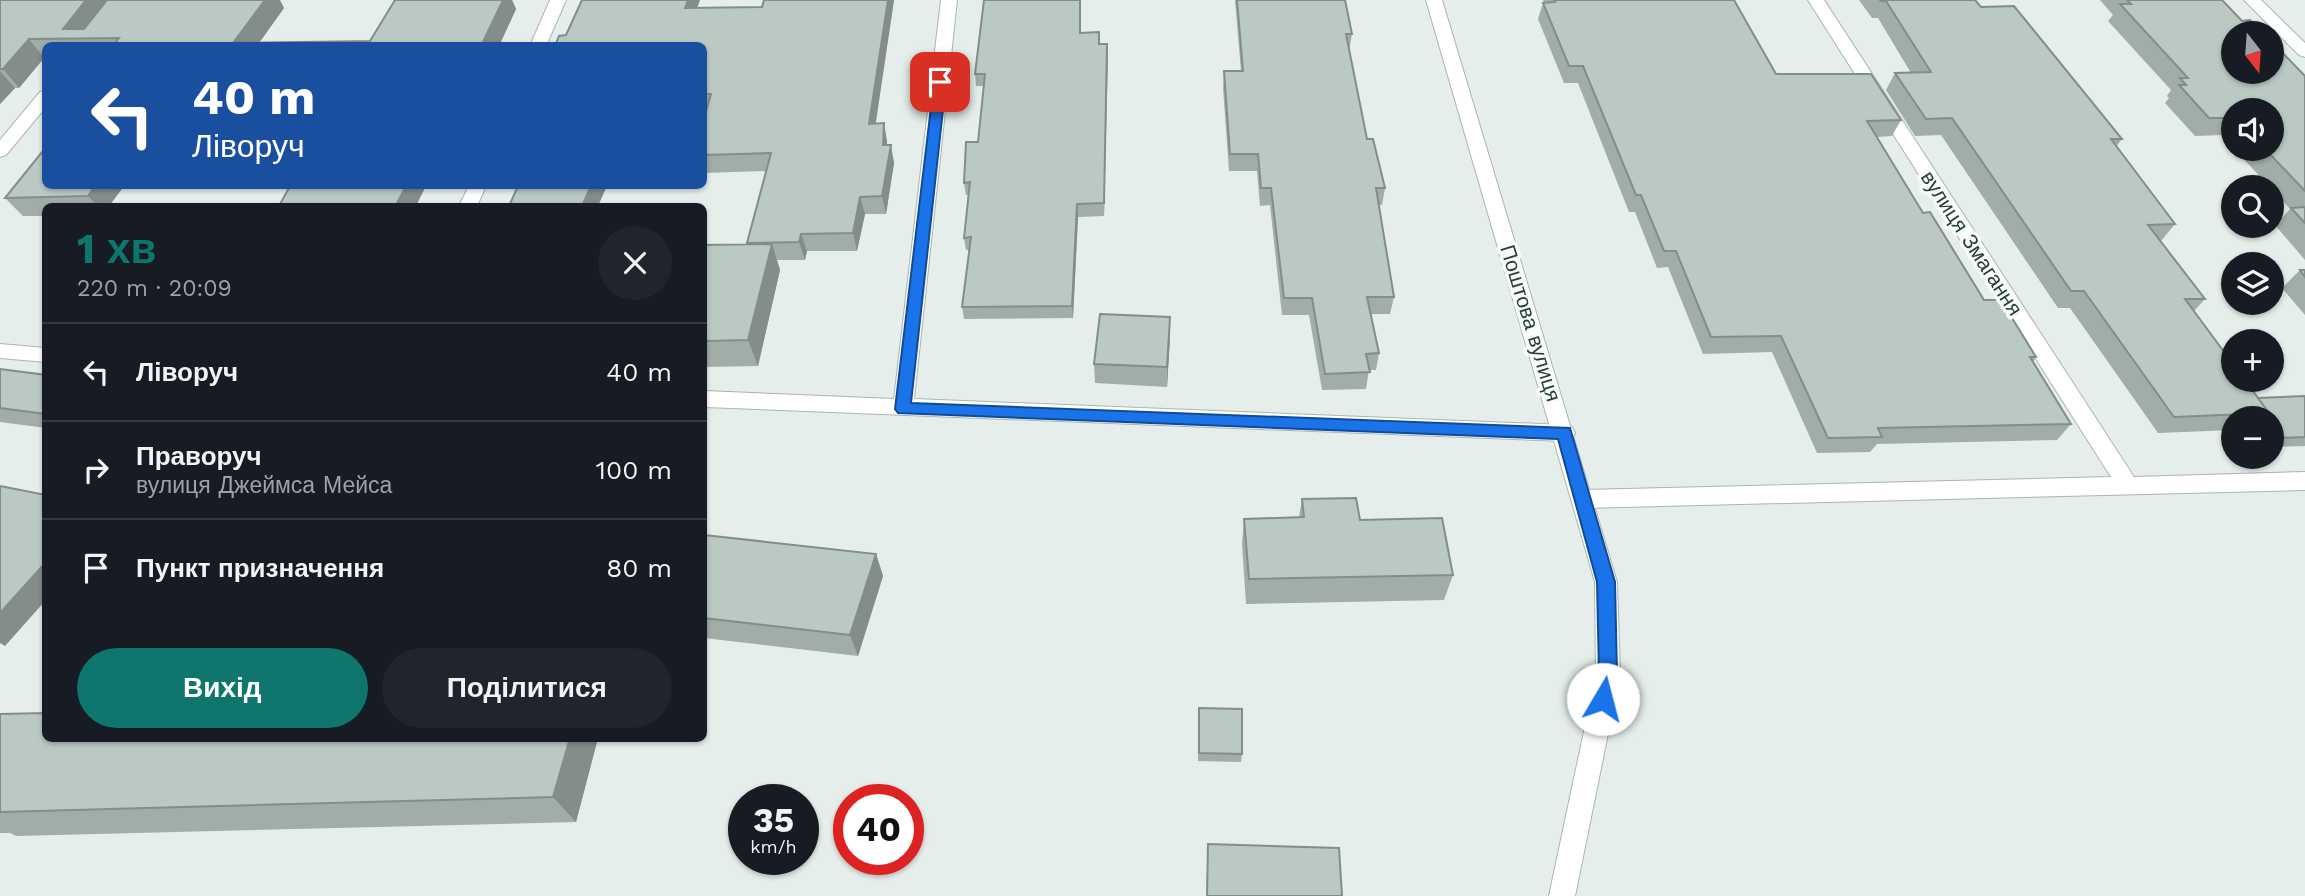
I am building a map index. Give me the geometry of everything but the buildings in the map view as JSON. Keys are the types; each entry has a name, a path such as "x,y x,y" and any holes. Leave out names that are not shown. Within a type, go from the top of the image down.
{"street":[{"path":"540,42 558,0"},
{"path":"903,409 949,0"},
{"name":"Поштова вулиця","path":"1434,0 1584,499 1606,582 1608,675 1562,896"},
{"name":"вулиця Змагання","path":"1816,0 2129,487"},
{"path":"2252,0 2305,52"},
{"path":"0,151 42,101"},
{"path":"0,351 42,355"},
{"path":"707,399 903,409 1564,433"},
{"path":"1584,499 2305,481"}],"route":[{"path":"940,82 903,409 1564,433 1606,582 1608,675 1603,699"}]}
